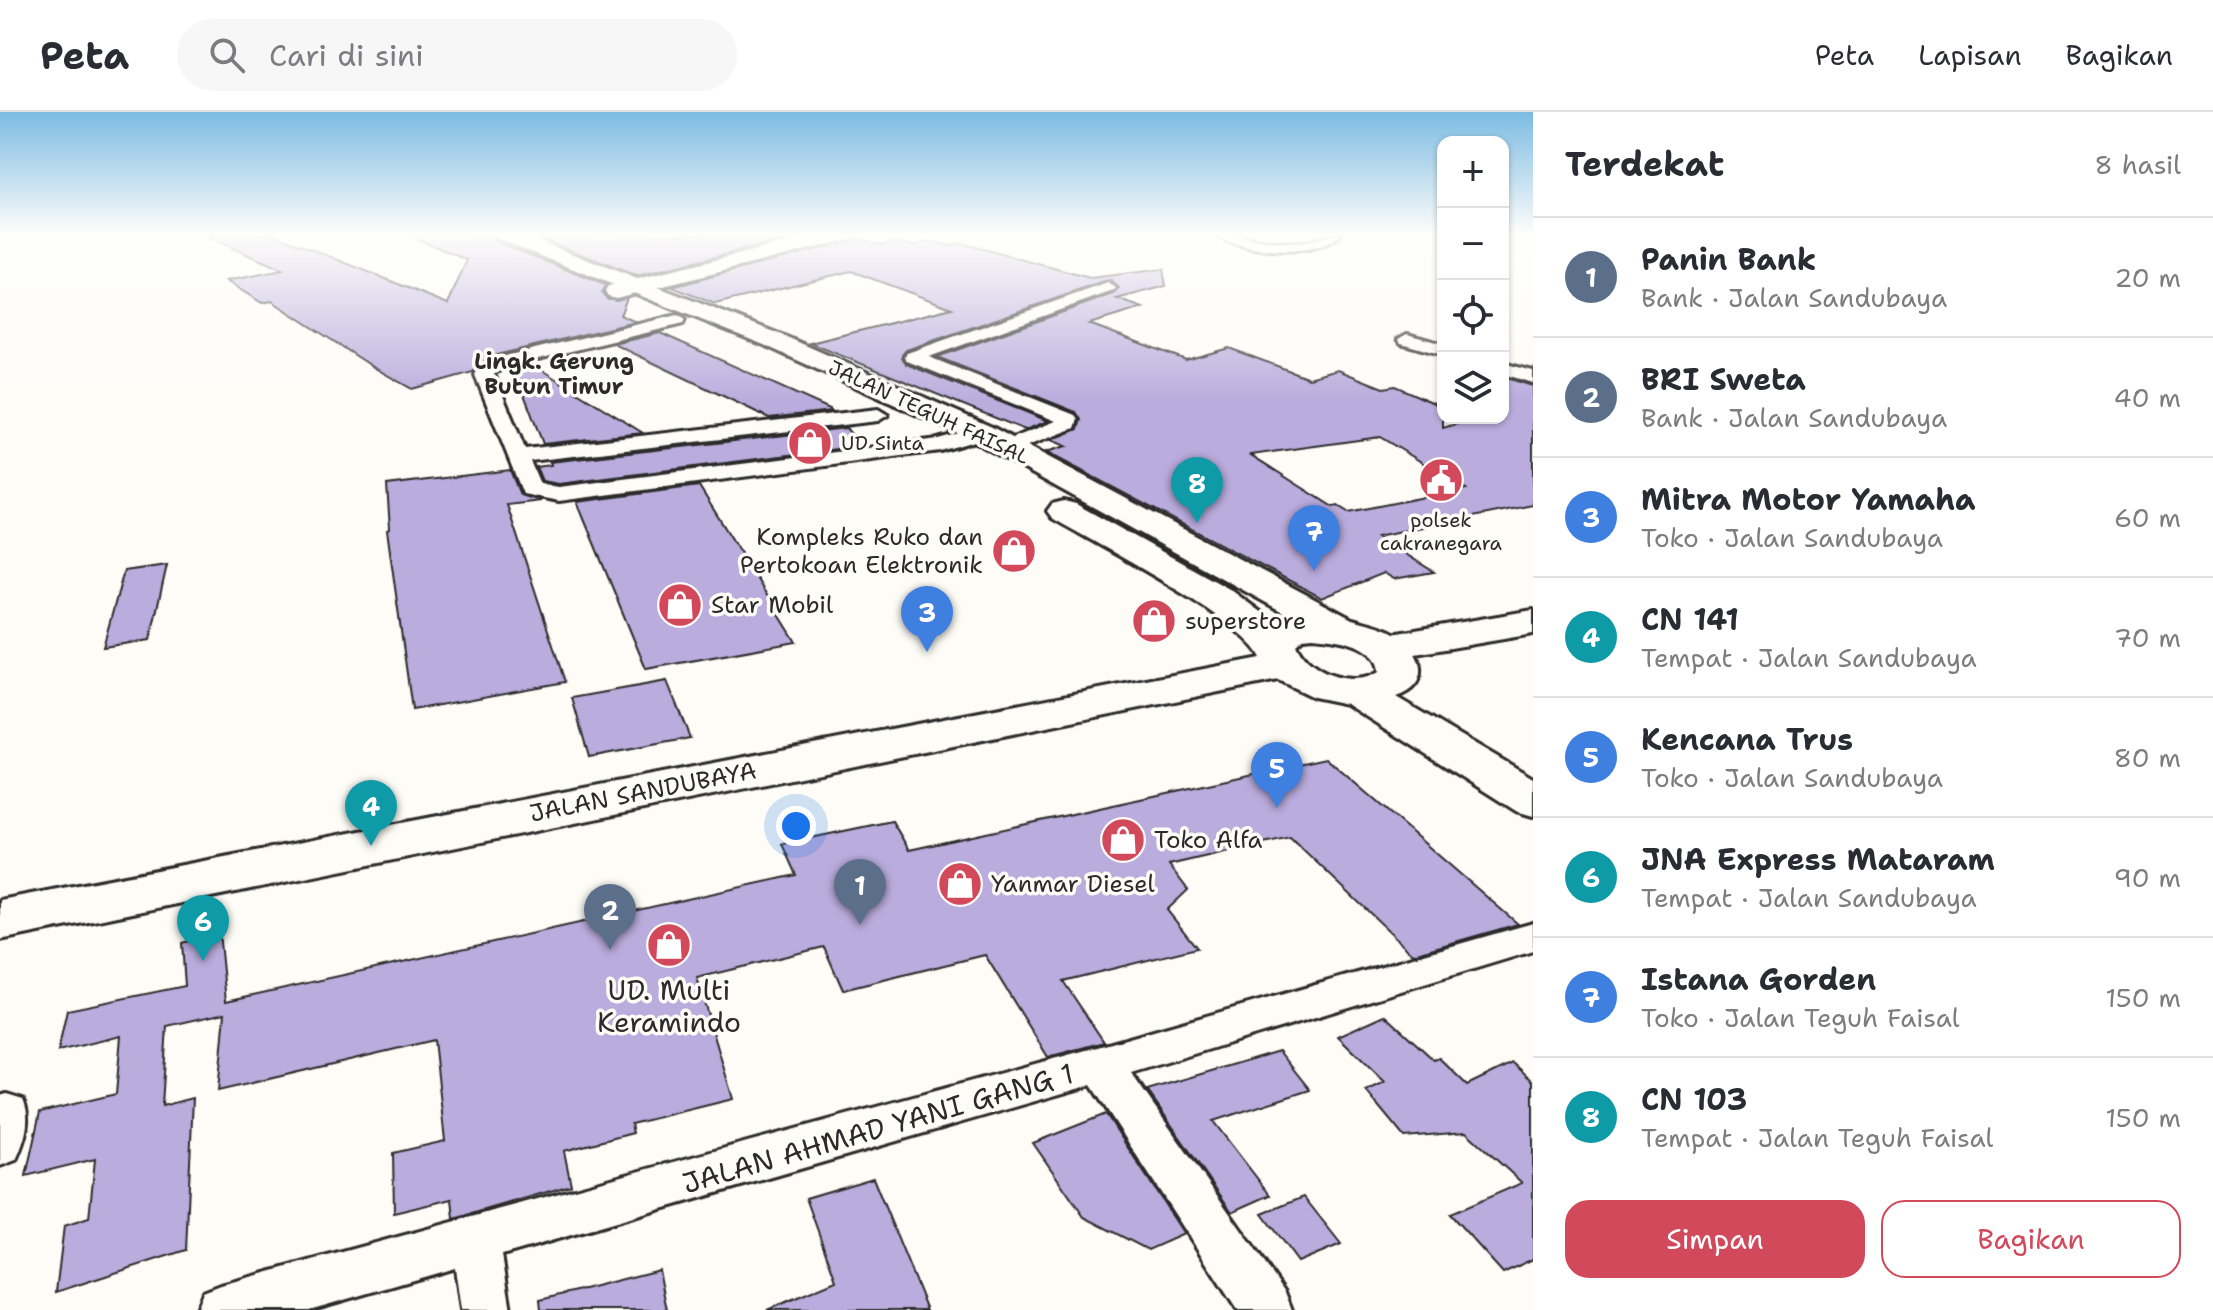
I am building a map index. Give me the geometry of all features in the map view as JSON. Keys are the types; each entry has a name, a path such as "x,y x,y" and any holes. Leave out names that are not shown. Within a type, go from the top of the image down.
{"main road":[{"name":"JALAN TEGUH FAISAL","path":"627,290 677,320 973,462"},
{"name":"JALAN TEGUH FAISAL","path":"628,290 833,365 981,433 1338,627"},
{"path":"794,375 833,365"},
{"name":"JALAN TEGUH FAISAL","path":"1035,495 1217,598 1280,654 1324,686 1378,674"},
{"path":"1378,674 1533,622"},
{"name":"JALAN SANDUBAYA","path":"0,920 1280,654 1291,628 1313,625 1338,627"},
{"path":"1338,627 1356,632 1378,674 1533,800"},
{"path":"1378,674 1533,765"}],"street":[{"path":"1007,447 1060,429 1068,424 1068,419 913,357 1103,290"},
{"path":"677,320 499,363 487,369 484,375 529,487 541,493 559,494 940,445 981,433"},
{"path":"1407,339 1437,348"},
{"path":"1509,370 1533,377"},
{"path":"518,456 878,415"},
{"name":"JALAN AHMAD YANI GANG 1","path":"221,1310 1101,1064 1533,937"},
{"path":"1101,1064 1267,1310"},
{"path":"475,1241 486,1310"}],"building":[{"path":"241,290 413,290 448,304 454,290 603,290 607,299 627,298 620,315 636,322 492,356 478,364 473,372 412,389 272,301 262,303"},
{"path":"679,290 773,290 715,304"},
{"path":"903,290 1081,290 906,350 902,355 906,364 1048,421 1025,430 810,343 952,308"},
{"path":"1117,290 1151,290 1117,299 1143,308 1089,324 1186,360 1229,348 1309,378 1338,370 1383,388 1395,386 1437,404 1437,424 1443,424 1443,428 1456,424 1509,424 1509,379 1533,386 1533,505 1377,536 1434,572 1394,579 1384,573 1322,598 1046,452 1066,446 1051,440 1078,429 1081,420 1076,412 937,357 1114,294","holes":["1380,437 1466,489 1348,512 1338,506 1333,507 1251,455"]},
{"path":"660,333 832,411 769,418 614,344"},
{"path":"532,364 643,433 543,444 514,368"},
{"path":"846,428 861,446 559,484 542,481 536,467 551,465 550,462"},
{"path":"510,470 520,495 541,501 507,505 565,682 412,710 387,530 390,529 387,485"},
{"path":"699,486 796,642 646,669 577,502"},
{"path":"167,565 150,640 103,647 124,571"},
{"path":"667,681 690,738 589,757 572,698"},
{"path":"1326,758 1518,924 1413,954 1290,837 1169,865 1188,890 1167,910 1197,948 1063,981 1104,1042 1048,1057 985,955 843,990 824,947 697,978 733,1099 631,1124 633,1133 564,1151 571,1185 454,1219 452,1199 394,1213 393,1153 445,1141 434,1040 218,1091 225,1013 167,1026 162,1106 193,1098 186,1250 56,1292 64,1226 89,1218 95,1159 26,1176 40,1112 116,1094 121,1036 58,1051 67,1010 185,986 182,943 219,932 226,1001 796,875 782,844 892,821 909,850"},
{"path":"1385,1015 1434,1060 1439,1058 1467,1085 1513,1063 1533,1081 1533,1259 1503,1273 1450,1214 1522,1183 1466,1132 1404,1137 1366,1091 1385,1082 1338,1036"},
{"path":"1279,1051 1310,1090 1213,1121 1270,1195 1232,1212 1147,1090"},
{"path":"1106,1114 1184,1234 1148,1250 1084,1217 1033,1143"},
{"path":"873,1178 927,1310 767,1310 836,1281 806,1198"},
{"path":"1304,1197 1341,1244 1298,1262 1262,1214"},
{"path":"659,1270 667,1310 541,1310 540,1300"}],"place":[{"name":"UD Sinta","path":"810,443"},
{"name":"polsek cakranegara","path":"1441,480"},
{"name":"CN 103","path":"1197,523"},
{"name":"Kompleks Ruko dan Pertokoan Elektronik","path":"1014,551"},
{"name":"Istana Gorden","path":"1314,571"},
{"name":"Star Mobil","path":"680,605"},
{"name":"superstore","path":"1154,621"},
{"name":"Mitra Motor Yamaha","path":"927,652"},
{"name":"Kencana Trus","path":"1277,808"},
{"name":"Toko Alfa","path":"1123,840"},
{"name":"CN 141","path":"371,846"},
{"name":"Yanmar Diesel","path":"960,884"},
{"name":"Panin Bank","path":"860,925"},
{"name":"UD. Multi Keramindo","path":"669,945"},
{"name":"BRI Sweta","path":"610,950"},
{"name":"JNA Express Mataram","path":"203,961"}],"district":[{"name":"Lingk. Gerung Butun Timur","path":"554,374"}]}
